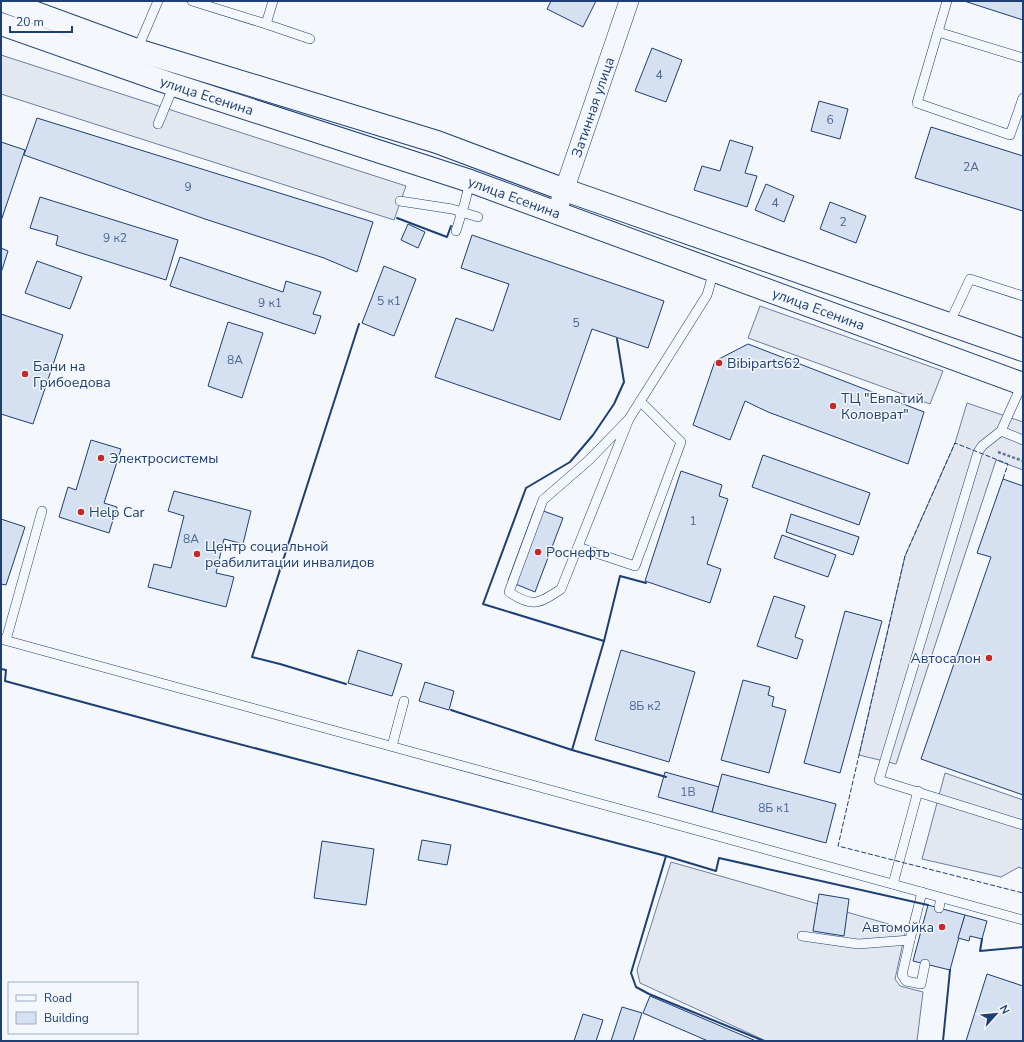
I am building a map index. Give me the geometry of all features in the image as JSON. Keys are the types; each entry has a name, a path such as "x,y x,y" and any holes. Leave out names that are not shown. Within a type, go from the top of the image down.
{"main road":[{"name":"улица Есенина","path":"3,1 137,50 437,142 565,190 1023,350"},
{"name":"улица Есенина","path":"1,24 174,86 470,181 556,214 1023,384"}],"street":[{"name":"Затинная улица","path":"556,214 629,1"}],"lane":[{"path":"137,50 158,1"},
{"path":"192,1 310,39"},
{"path":"266,24 273,1"},
{"path":"947,1 917,103 1010,135 1023,98"},
{"path":"938,32 1023,58"},
{"path":"158,124 174,86"},
{"path":"456,232 470,181"},
{"path":"400,201 452,209 478,217"},
{"path":"629,419 589,460 544,500 509,592 522,601 532,603 548,598 561,589 629,419 707,295 714,272"},
{"path":"949,324 970,279 1023,296"},
{"path":"1023,384 1001,432 982,446 978,452 879,780 1023,825"},
{"path":"578,547 635,566 681,442 640,401"},
{"path":"1001,432 1023,440"},
{"path":"42,511 4,639 1023,920"},
{"path":"392,746 404,701"},
{"path":"893,884 918,791"},
{"path":"922,892 902,975 906,981 921,984 925,964"},
{"path":"938,908 941,898"},
{"path":"802,936 858,944 910,940"}],"path":[{"path":"982,446 1023,462"}],"shaded area":[{"path":"1,55 406,186 394,220 1,94"},
{"path":"760,306 943,371 930,404 748,338"},
{"path":"967,403 1023,422 1023,470 996,460 896,764 859,755 905,556 955,443"},
{"path":"945,773 1023,800 1023,869 1019,867 1001,877 922,859"},
{"path":"671,862 906,929 895,979 900,986 923,992 917,1041 766,1041 640,983 637,970"}],"building":[{"path":"551,1 596,1 583,27 547,9"},
{"path":"964,1 1023,1 1023,20"},
{"path":"652,48 682,60 666,102 635,91"},
{"path":"819,101 848,109 840,139 811,131"},
{"path":"37,118 373,222 357,272 324,258 205,219 24,155"},
{"path":"931,127 1023,156 1023,211 915,178"},
{"path":"730,140 753,147 745,173 757,176 747,207 694,190 702,166 720,171"},
{"path":"1,142 25,150 1,221"},
{"path":"766,184 794,196 784,222 755,210"},
{"path":"40,197 178,240 166,280 56,245 58,236 30,228"},
{"path":"830,202 866,216 856,243 820,229"},
{"path":"408,224 425,232 418,248 401,240"},
{"path":"472,235 664,301 648,348 592,329 560,420 435,377 456,318 493,331 509,284 461,268"},
{"path":"1,248 8,251 1,273"},
{"path":"180,257 283,292 286,281 321,292 313,314 321,316 315,334 170,286"},
{"path":"37,261 82,277 70,309 25,293"},
{"path":"384,266 416,279 394,336 362,323"},
{"name":"Бани на Грибоедова","path":"1,314 63,335 33,424 1,414"},
{"path":"228,322 263,333 242,398 208,386"},
{"name":"ТЦ \"Евпатий Коловрат\"","path":"748,344 924,412 908,464 768,412 745,401 730,440 693,425 715,361"},
{"path":"91,440 121,449 104,503 117,507 109,533 59,517 68,487 76,490"},
{"path":"763,455 870,493 859,525 752,487"},
{"path":"681,471 722,485 719,496 728,499 707,564 721,569 710,603 645,581"},
{"name":"Автосалон","path":"1003,479 1023,486 1023,795 921,759 991,557 977,553"},
{"name":"Центр социальной реабилитации инвалидов","path":"174,491 251,511 243,544 224,539 216,573 234,577 226,607 148,587 154,564 171,568 184,516 168,511"},
{"path":"535,508 563,518 535,592 508,581"},
{"path":"791,514 859,537 853,555 786,532"},
{"path":"1,519 25,527 6,585 1,584"},
{"path":"782,535 836,555 828,577 774,558"},
{"path":"774,596 805,606 795,637 803,640 797,659 757,646"},
{"path":"845,611 882,621 840,773 804,763"},
{"path":"358,650 402,664 392,696 348,683"},
{"path":"621,650 695,672 669,762 595,740"},
{"path":"743,680 770,687 768,695 774,697 772,706 786,710 769,773 721,760"},
{"path":"425,682 454,691 449,710 419,701"},
{"path":"665,772 719,787 712,812 658,797"},
{"path":"722,774 836,804 826,843 712,812"},
{"path":"422,840 451,845 447,865 418,860"},
{"path":"322,841 374,849 366,905 314,898"},
{"path":"819,894 849,899 844,936 813,931"},
{"name":"Автомойка","path":"928,905 965,915 950,970 913,961"},
{"path":"965,915 987,921 982,939 970,936 969,941 958,938"},
{"path":"987,974 1023,986 1023,1041 966,1041"},
{"path":"650,996 756,1041 708,1041 643,1013"},
{"path":"622,1007 642,1013 633,1041 611,1041"},
{"path":"583,1014 603,1020 596,1041 574,1041"}],"fence":[{"path":"1003,479 1008,464 955,443 905,556 838,846 1023,893"}],"wall":[{"path":"397,218 447,237 451,226"},
{"path":"346,684 252,657 359,324"},
{"path":"451,710 572,750 604,641 483,604 526,488 570,462 593,435 614,404 624,382 617,339"},
{"path":"604,641 620,576 646,583"},
{"path":"1,669 6,670 5,681 666,856 716,871 719,858 928,905"},
{"path":"572,750 666,777"},
{"path":"666,856 631,973 636,987 649,994 764,1041"},
{"path":"982,939 980,951 1023,947"},
{"path":"943,1041 950,970"}],"place":[{"name":"Bibiparts62","path":"719,363"},
{"name":"Бани на Грибоедова","path":"25,374"},
{"name":"ТЦ \"Евпатий Коловрат\"","path":"833,406"},
{"name":"Электросистемы","path":"101,458"},
{"name":"Help Car","path":"81,512"},
{"name":"Роснефть","path":"538,552"},
{"name":"Центр социальной реабилитации инвалидов","path":"197,554"},
{"name":"Автосалон","path":"989,658"},
{"name":"Автомойка","path":"942,927"}]}
